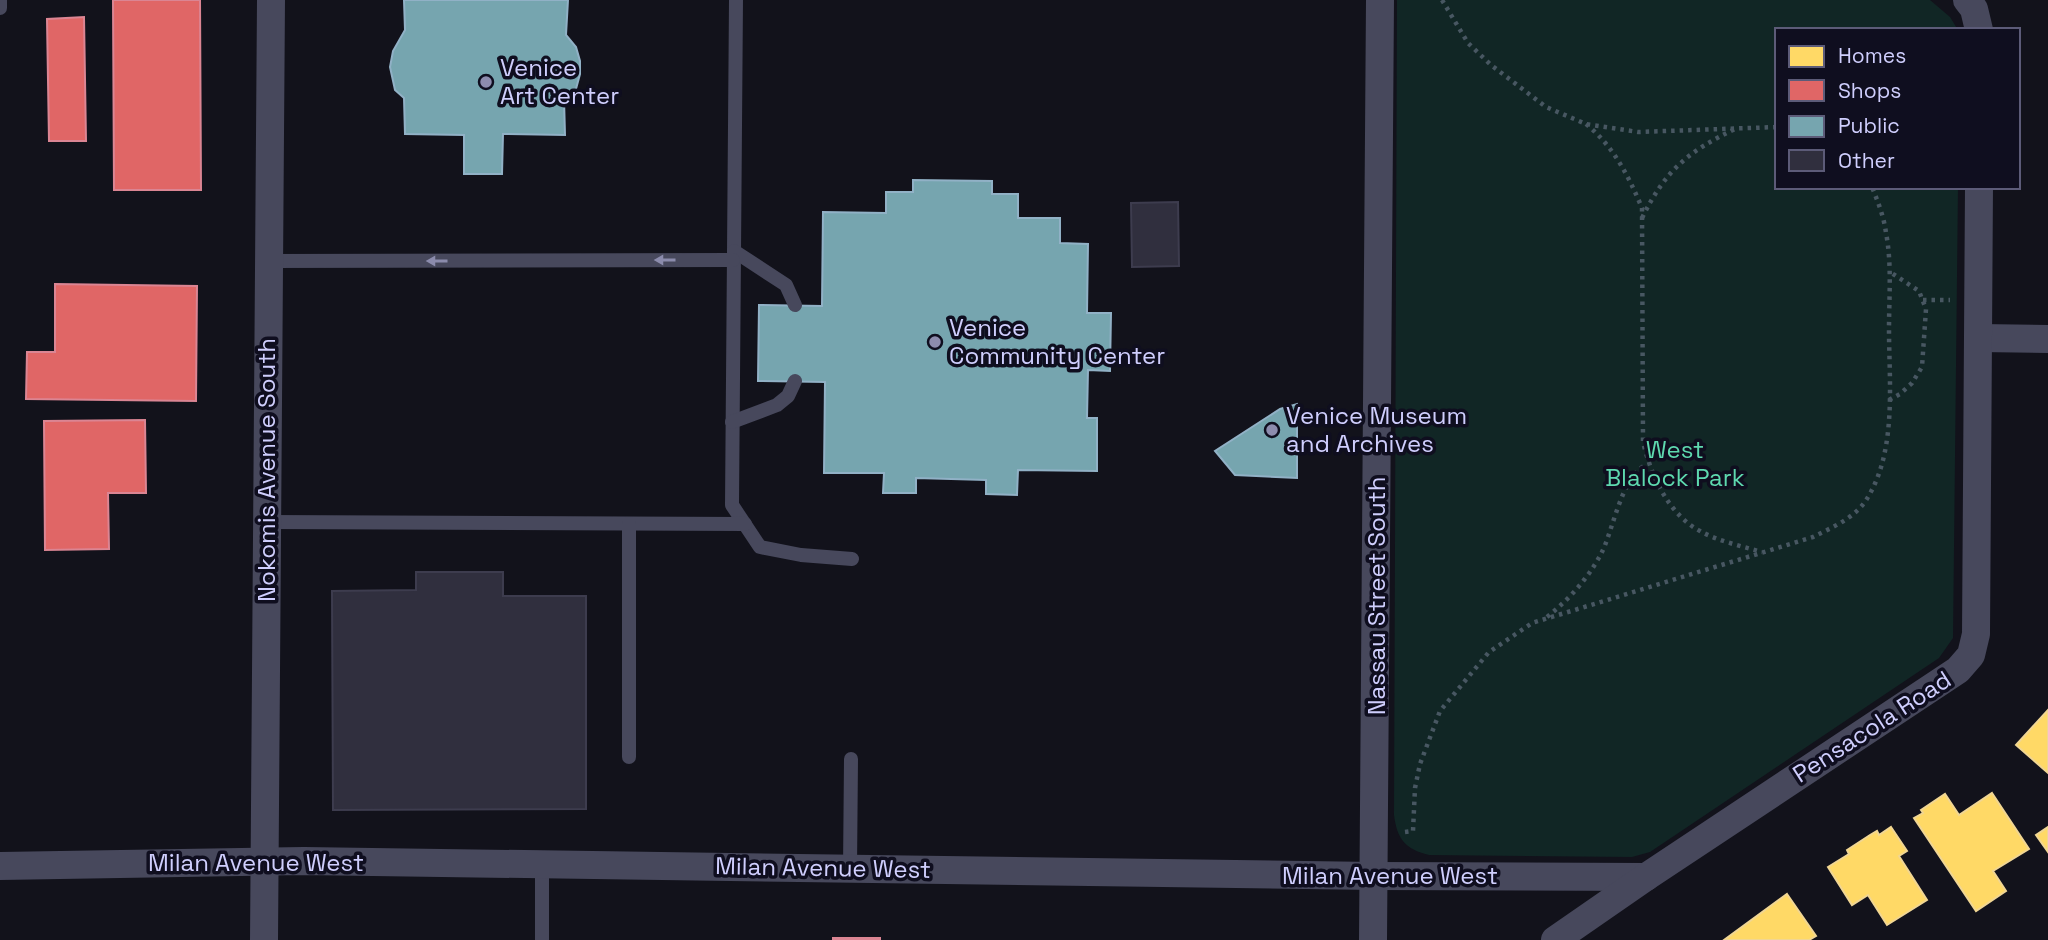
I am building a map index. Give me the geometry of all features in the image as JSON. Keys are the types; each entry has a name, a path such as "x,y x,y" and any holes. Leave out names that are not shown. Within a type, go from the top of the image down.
{"street":[{"name":"Nokomis Avenue South","path":"264,940 271,0"},
{"name":"Nassau Street South","path":"1373,940 1380,0"},
{"path":"1967,0 1974,9 1979,28"},
{"name":"Pensacola Road","path":"1555,940 1958,670 1971,655 1976,634 1979,189"},
{"path":"1979,338 2048,339"},
{"name":"Milan Avenue West","path":"0,866 264,862 1646,877"}],"lane":[{"path":"0,0 0,8"},
{"path":"736,0 732,505 760,547 801,555 852,559"},
{"path":"269,261 733,256 786,285 794,305"},
{"path":"732,422 777,405 788,396 794,381"},
{"path":"267,522 745,524"},
{"path":"629,524 629,757"},
{"path":"850,869 851,759"},
{"path":"542,864 542,940"}],"path":[{"path":"1442,0 1468,43 1491,65 1546,107 1586,124 1638,132 1775,127"},
{"path":"1586,124 1613,149 1642,208 1643,442 1652,475 1671,505 1699,531 1763,552"},
{"path":"1642,219 1650,201 1688,154 1741,127"},
{"path":"1396,832 1413,831 1415,788 1420,764 1440,711 1489,652 1532,623 1813,537 1857,512 1869,496 1886,444 1889,400 1890,272 1887,234 1873,189"},
{"path":"1889,400 1912,383 1922,367 1926,309 1919,291 1890,272"},
{"path":"1923,300 1957,299"},
{"path":"1544,619 1576,591 1590,572 1602,552 1625,490 1639,468 1648,464"}],"green space":[{"name":"West Blalock Park","path":"1397,0 1930,0 1950,17 1957,28 1775,28 1775,189 1958,189 1953,638 1939,658 1650,852 1632,857 1429,855 1414,850 1404,842 1397,831 1394,815"}],"building: Homes":[{"path":"2048,710 2048,773 2016,745"},
{"path":"1992,793 2029,849 1993,871 2006,891 1976,911 1914,818 1945,794 1959,815"},
{"path":"1891,827 1907,851 1899,856 1927,900 1887,925 1868,895 1852,905 1828,867 1849,854 1847,850 1870,835 1877,831 1879,835"},
{"path":"2048,827 2048,852 2036,835"},
{"path":"1787,894 1816,936 1809,940 1724,940"}],"building: Shops":[{"path":"113,0 200,0 201,190 114,190"},
{"path":"84,17 86,141 49,141 47,19"},
{"path":"55,284 197,286 196,401 26,399 27,352 55,352"},
{"path":"145,420 146,493 108,493 109,549 45,550 44,421"},
{"path":"880,938 880,940 833,940"}],"building: Public":[{"name":"Venice Art Center","path":"404,0 568,0 566,35 576,47 580,74 576,89 564,99 565,135 503,134 502,174 464,174 464,135 405,134 404,98 395,90 390,67 393,51 405,30"},
{"name":"Venice Community Center","path":"913,180 992,181 992,194 1018,194 1018,218 1060,218 1060,243 1088,244 1087,313 1111,313 1110,371 1088,370 1087,418 1097,418 1097,471 1018,470 1017,495 986,494 986,480 916,478 916,493 883,493 884,473 824,473 825,382 758,381 759,305 822,306 823,212 886,213 886,192 913,192"},
{"name":"Venice Museum and Archives","path":"1297,404 1297,478 1235,475 1215,451 1280,409"}],"building: Other":[{"path":"1178,202 1179,266 1132,267 1131,203"},
{"path":"416,572 503,572 503,596 586,596 586,809 333,810 332,591 416,590"}],"place":[{"name":"Venice Art Center","path":"486,82"},
{"name":"Venice Community Center","path":"935,342"},
{"name":"Venice Museum and Archives","path":"1272,430"}]}
